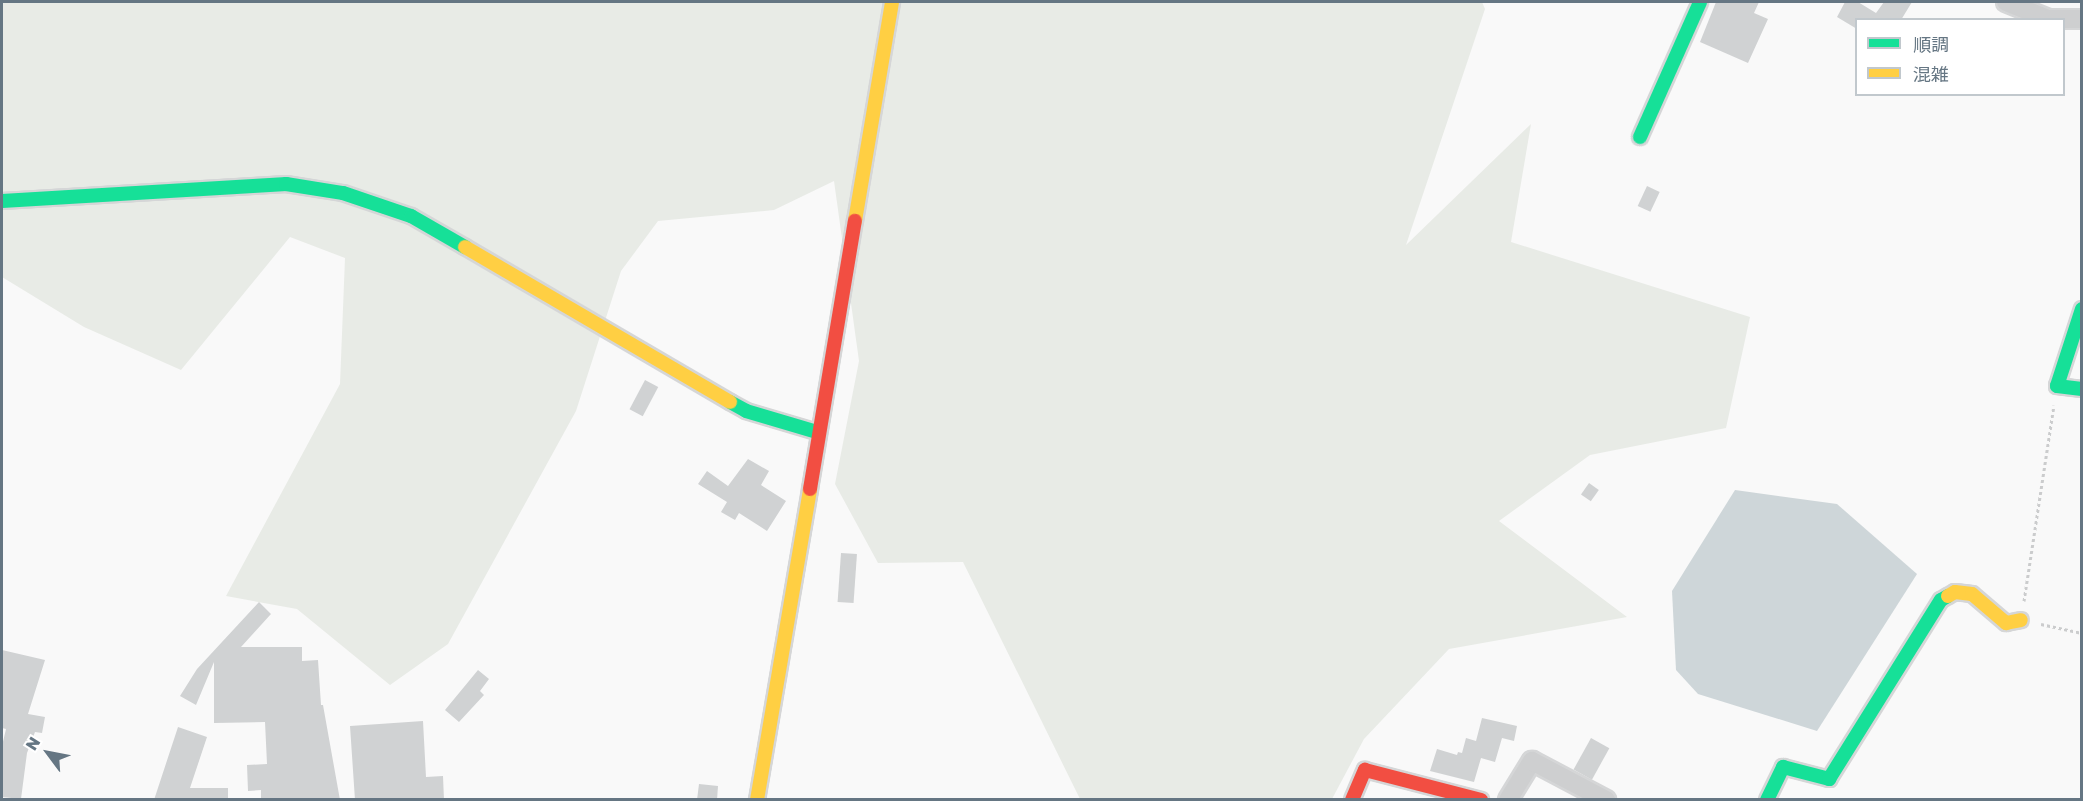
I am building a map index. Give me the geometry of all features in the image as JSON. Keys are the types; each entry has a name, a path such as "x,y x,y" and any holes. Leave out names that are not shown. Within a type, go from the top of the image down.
{"street":[{"path":"875,100 880,2"},
{"path":"756,800 892,2"},
{"path":"1640,137 1700,2"},
{"path":"2006,2 2046,18"},
{"path":"2065,19 2082,19"},
{"path":"2,201 286,184 343,193 411,216 746,411 817,432"},
{"path":"2082,309 2057,386 2082,390"},
{"path":"1767,800 1783,766 1829,779 1941,600 1955,592 1972,594 2006,623 2021,620"},
{"path":"1508,800 1532,761 1606,800"},
{"path":"1352,800 1365,770 1481,800"}],"path":[{"path":"2057,386 2021,620 2082,633"}],"shaded area":[{"path":"2,2 1482,2 1485,9 1406,245 1531,124 1511,242 1750,317 1726,428 1590,455 1499,521 1627,617 1449,649 1364,739 1332,799 1080,799 963,562 878,563 835,484 859,361 834,181 774,210 658,221 621,271 576,411 448,644 390,685 297,609 226,596 340,384 345,258 290,237 181,370 84,327 2,277"},
{"path":"1735,490 1837,504 1917,574 1817,731 1698,694 1676,670 1672,591"}],"building":[{"path":"1716,2 1759,2 1754,13 1768,19 1748,63 1700,42"},
{"path":"1845,2 1858,2 1876,13 1884,2 1912,2 1902,18 1855,18 1855,28 1837,17"},
{"path":"1647,186 1660,192 1650,212 1638,206"},
{"path":"645,380 658,387 643,416 630,409"},
{"path":"748,459 769,471 761,485 786,501 767,531 739,513 735,520 721,512 727,502 698,484 707,471 728,486"},
{"path":"1589,483 1599,490 1591,501 1581,494"},
{"path":"841,553 857,554 854,603 838,602"},
{"path":"259,602 271,614 241,647 302,647 302,661 318,660 321,705 323,705 340,800 261,800 261,790 248,791 247,765 267,764 265,722 214,723 214,662 196,705 180,696 197,669"},
{"path":"2,650 45,660 28,714 45,717 42,733 35,732 27,753 21,799 2,797 2,746 6,729 2,728"},
{"path":"478,670 489,679 480,691 484,695 459,722 445,710"},
{"path":"1482,718 1517,726 1514,741 1502,738 1495,762 1481,758 1474,782 1430,771 1437,749 1457,755 1458,752 1462,753 1466,738 1476,741"},
{"path":"423,721 426,777 443,776 444,800 355,800 350,726"},
{"path":"178,727 207,737 190,788 228,788 228,800 154,800"},
{"path":"1591,738 1609,748 1592,780 1574,769"},
{"path":"699,784 718,786 717,800 697,800"}],"traffic: fast":[{"path":"1640,137 1700,2"},
{"path":"2,201 286,184 343,193 411,216 465,247"},
{"path":"2082,309 2057,386 2082,389"},
{"path":"730,402 746,411 817,432"},
{"path":"1767,800 1783,767 1829,779 1941,600 1948,596"}],"traffic: slow":[{"path":"855,221 892,2"},
{"path":"465,247 730,402"},
{"path":"757,800 810,489"},
{"path":"1948,596 1955,592 1972,594 2006,623 2021,620"}],"traffic: jam":[{"path":"810,489 855,221"},
{"path":"1352,800 1365,770 1481,800"}]}
